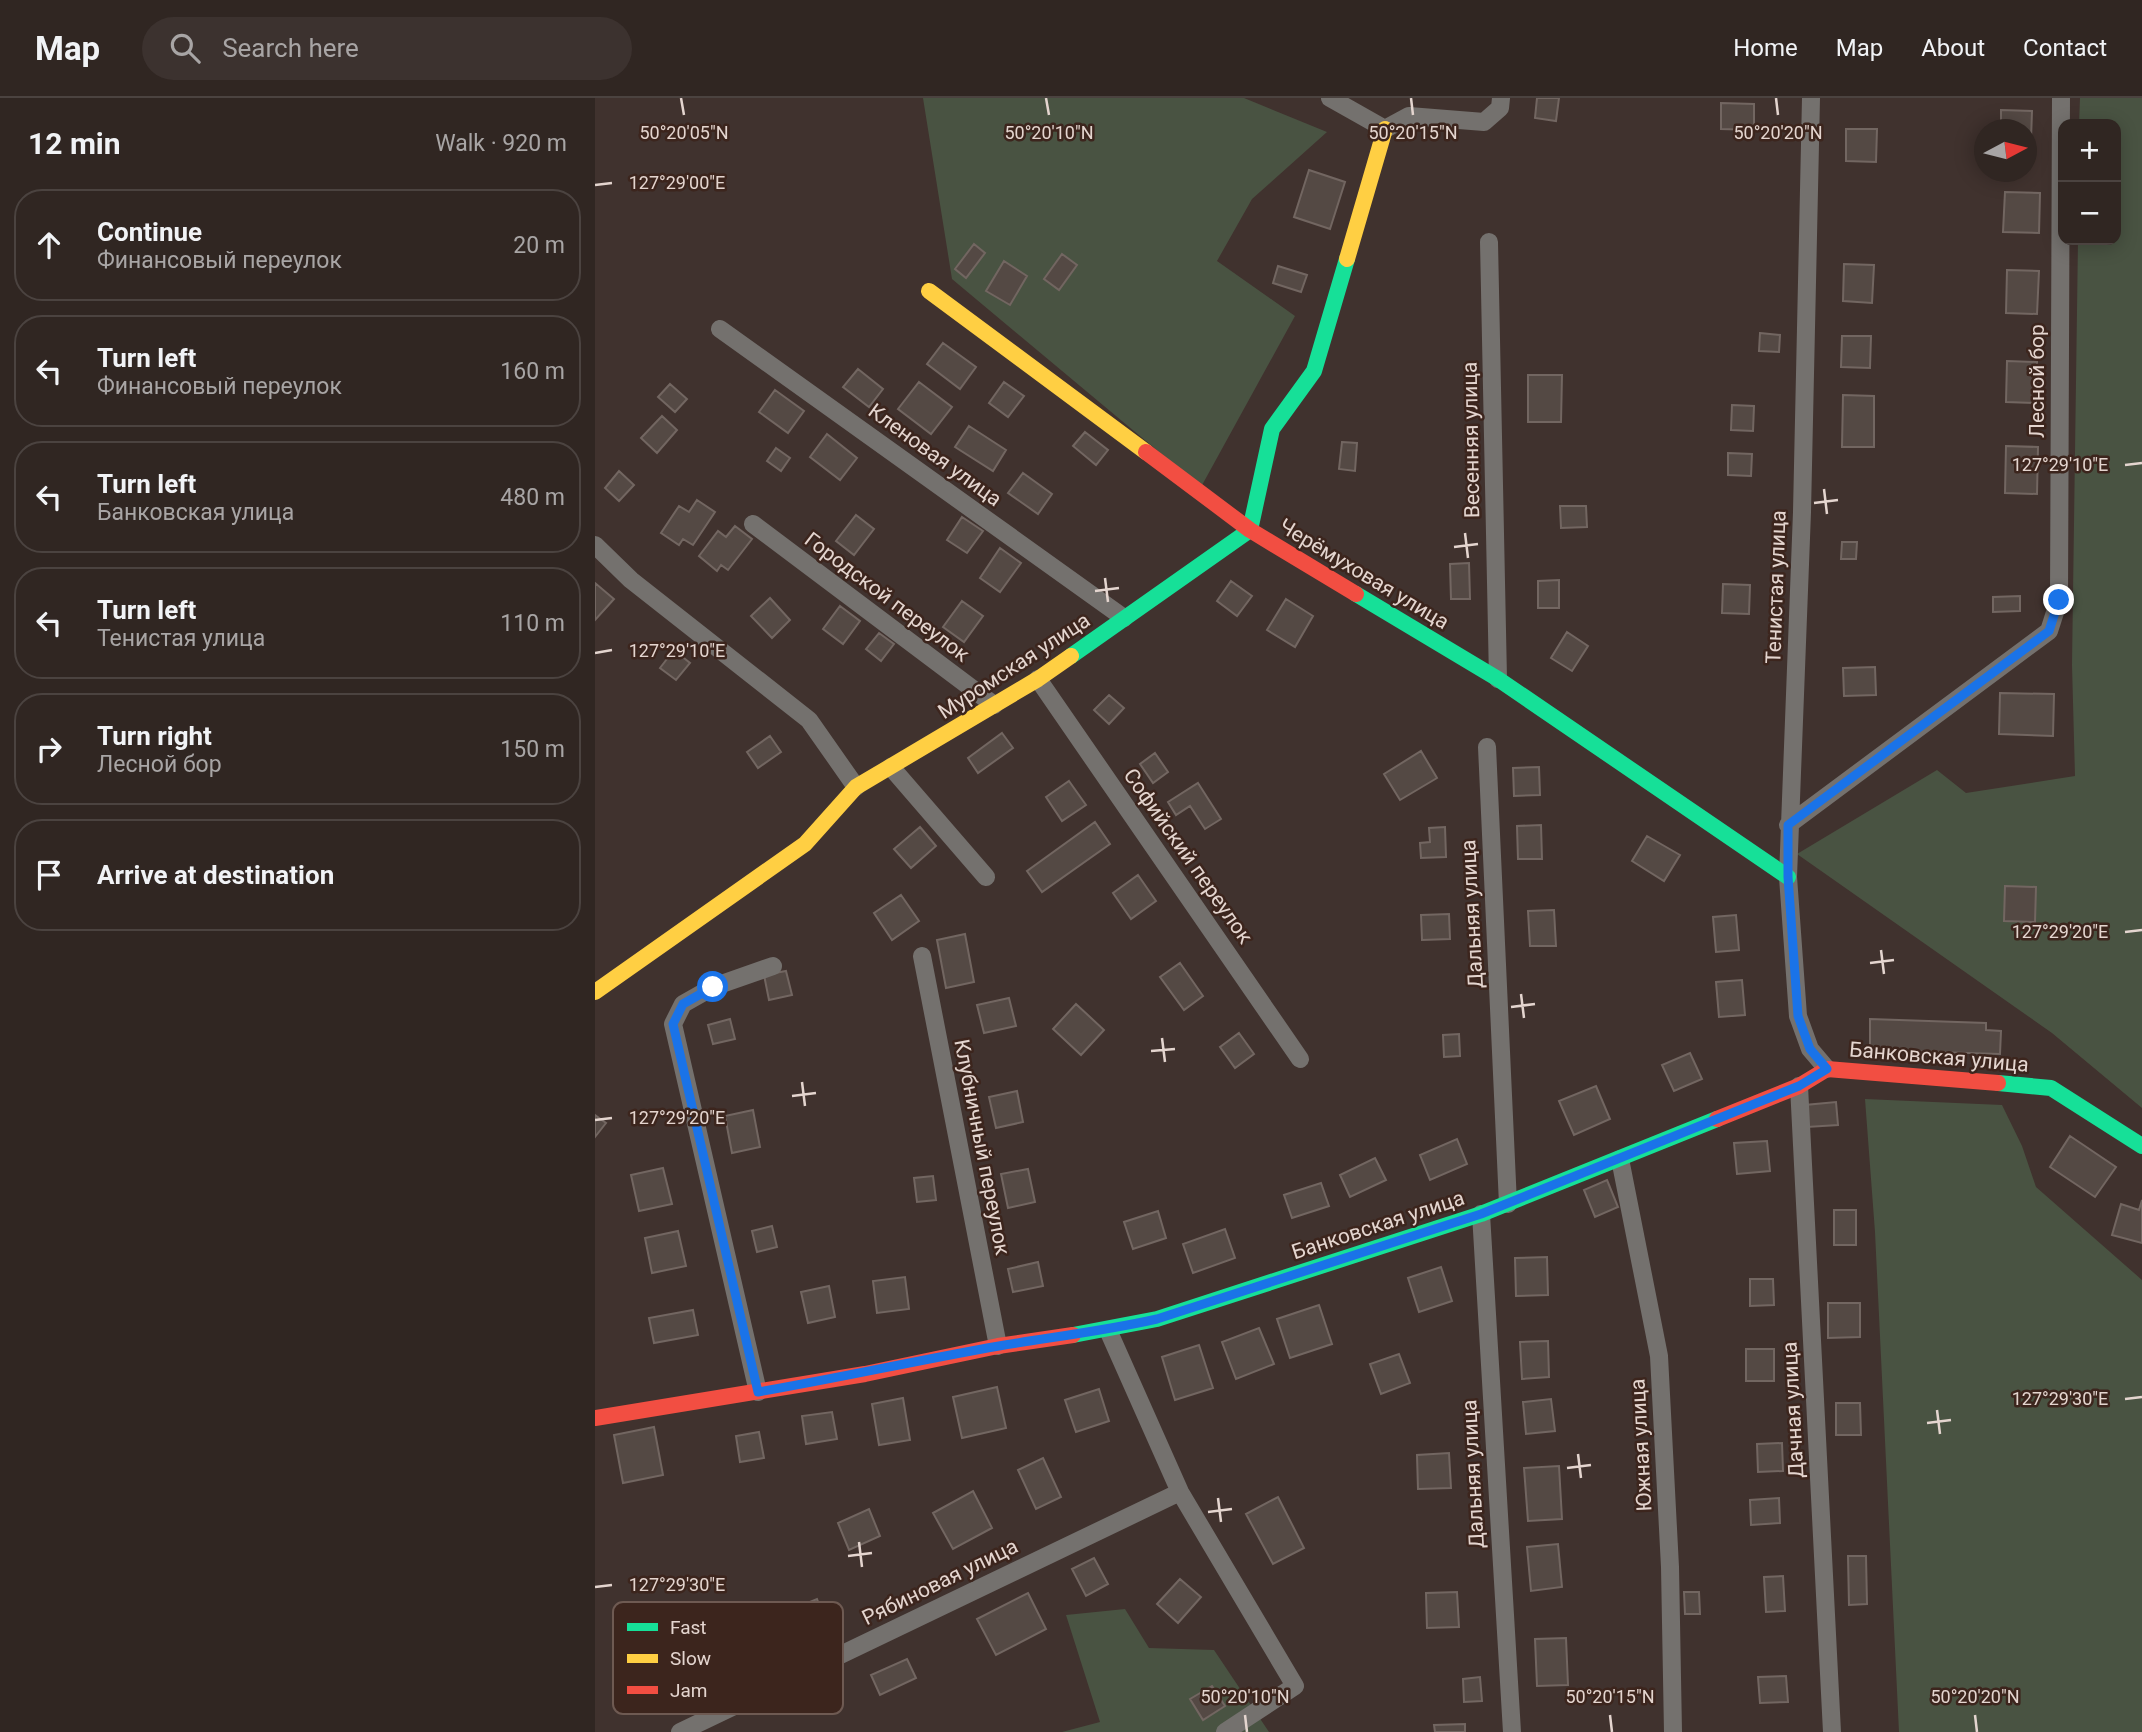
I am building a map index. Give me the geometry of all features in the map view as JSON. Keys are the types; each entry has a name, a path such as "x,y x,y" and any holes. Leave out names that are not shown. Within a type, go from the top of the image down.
{"street":[{"path":"1330,98 1385,129"},
{"path":"1250,530 1272,429 1314,371 1385,129 1409,116 1484,122 1500,108 1501,98"},
{"name":"Тенистая улица","path":"1811,98 1802,512 1788,877 1798,1016 1810,1049 1827,1069"},
{"name":"Лесной бор","path":"1788,825 2049,631 2059,600 2061,98"},
{"name":"Весенняя улица","path":"1489,242 1498,680"},
{"name":"Черёмуховая улица","path":"929,291 1250,530 1498,680 1788,877"},
{"name":"Кленовая улица","path":"720,329 1124,618"},
{"name":"Городской переулок","path":"753,524 994,705"},
{"name":"Муромская улица","path":"595,992 805,844 856,787 1038,680 1250,530"},
{"path":"595,545 631,580 809,720 856,787"},
{"name":"Софийский переулок","path":"1038,680 1300,1059"},
{"name":"Дальняя улица","path":"1487,747 1508,1204"},
{"path":"891,767 986,877"},
{"name":"Клубничный переулок","path":"922,956 998,1346"},
{"path":"758,1392 673,1024 683,1004 713,987 773,966"},
{"name":"Банковская улица","path":"595,1418 865,1374 998,1346 1108,1330 1157,1319 1508,1204 1799,1086 1827,1069 2050,1088 2142,1146"},
{"name":"Дачная улица","path":"1799,1086 1832,1732"},
{"name":"Южная улица","path":"1620,1158 1658,1356 1670,1567 1673,1732"},
{"name":"Дальняя улица","path":"1481,1214 1512,1732"},
{"path":"1108,1330 1181,1492 1295,1686 1225,1732"},
{"name":"Рябиновая улица","path":"843,1654 1181,1492"},
{"name":"Рябиновая улица","path":"680,1732 718,1714"}],"green space":[{"path":"923,98 1244,98 1327,132 1252,199 1217,261 1295,316 1201,487 952,279"},
{"path":"2080,98 2142,98 2142,1108 2052,1033 1797,854 1937,770 1966,793 2075,776 2072,665 2078,245 2121,245 2121,119 2079,119"},
{"path":"1865,1099 2002,1105 2022,1146 2036,1187 2142,1280 2142,1732 1899,1732 1875,1232"},
{"path":"1125,1609 1149,1648 1214,1650 1269,1732 1062,1732 1100,1722 1066,1615"}],"building":[{"path":"1537,98 1559,98 1556,121 1535,118"},
{"path":"1721,103 1754,104 1754,130 1721,129"},
{"path":"2001,110 2032,111 2032,119 2001,119"},
{"path":"1846,129 1877,129 1876,162 1846,161"},
{"path":"1309,170 1345,182 1330,229 1294,217"},
{"path":"2005,192 2040,193 2039,233 2003,232"},
{"path":"974,244 985,253 966,278 955,269"},
{"path":"1062,254 1077,265 1059,290 1044,279"},
{"path":"1004,261 1027,276 1010,305 986,291"},
{"path":"1844,264 1874,265 1872,303 1843,301"},
{"path":"1278,266 1307,275 1301,292 1273,283"},
{"path":"2007,270 2039,271 2037,314 2006,313"},
{"path":"1760,333 1780,335 1779,352 1759,351"},
{"path":"1842,336 1871,336 1870,368 1841,367"},
{"path":"943,343 976,367 960,389 927,364"},
{"path":"2007,361 2037,362 2036,403 2006,402"},
{"path":"858,369 883,389 869,407 843,387"},
{"path":"1528,375 1562,375 1561,422 1528,422"},
{"path":"919,382 952,407 931,434 898,409"},
{"path":"1004,382 1024,396 1008,417 989,403"},
{"path":"670,384 687,399 675,412 658,397"},
{"path":"775,390 804,411 788,433 759,412"},
{"path":"1843,395 1874,396 1874,447 1842,447"},
{"path":"1732,405 1754,406 1753,431 1731,430"},
{"path":"662,416 677,430 657,453 641,438"},
{"path":"969,426 1006,450 993,471 955,447"},
{"path":"1085,432 1108,450 1096,465 1073,446"},
{"path":"827,434 857,458 840,480 810,457"},
{"path":"1342,442 1357,443 1355,471 1339,469"},
{"path":"2006,446 2038,447 2037,494 2005,493"},
{"path":"776,448 790,458 781,471 767,461"},
{"path":"1728,453 1752,454 1751,476 1728,475"},
{"path":"619,471 634,485 619,501 605,488"},
{"path":"1023,473 1052,494 1038,514 1008,493"},
{"path":"697,500 715,512 693,545 683,539 679,545 661,533 679,506 689,512"},
{"path":"1560,506 1586,506 1587,527 1561,528"},
{"path":"856,515 874,529 854,555 836,541"},
{"path":"962,517 983,531 967,553 947,540"},
{"path":"735,526 752,539 728,570 721,565 717,571 699,556 718,531 726,537"},
{"path":"1842,542 1857,542 1856,559 1841,559"},
{"path":"1000,548 1021,563 1000,592 980,578"},
{"path":"1469,563 1470,599 1451,599 1450,564"},
{"path":"1559,580 1559,608 1538,608 1538,581"},
{"path":"1231,581 1252,596 1237,616 1217,601"},
{"path":"595,583 614,599 595,620"},
{"path":"1723,584 1750,585 1749,614 1722,613"},
{"path":"2020,596 2020,611 1993,612 1993,597"},
{"path":"770,598 790,620 772,638 751,616"},
{"path":"1286,599 1313,616 1295,647 1267,630"},
{"path":"962,601 983,616 964,642 943,627"},
{"path":"840,606 860,621 843,644 823,629"},
{"path":"1567,632 1588,646 1572,671 1551,658"},
{"path":"879,633 894,644 881,661 866,649"},
{"path":"674,650 690,663 676,680 660,668"},
{"path":"1875,667 1876,695 1844,696 1843,668"},
{"path":"2000,693 2054,694 2053,736 1999,734"},
{"path":"1109,695 1124,708 1109,724 1094,710"},
{"path":"1002,733 1013,748 978,773 968,758"},
{"path":"770,736 781,752 758,768 747,752"},
{"path":"1421,751 1437,778 1400,800 1384,774"},
{"path":"1155,753 1168,772 1153,783 1140,764"},
{"path":"1539,767 1540,795 1514,796 1513,768"},
{"path":"1069,781 1086,805 1062,821 1046,797"},
{"path":"1198,783 1221,819 1205,829 1190,806 1176,815 1168,802"},
{"path":"1095,822 1110,844 1042,892 1027,871"},
{"path":"1541,825 1542,859 1518,859 1517,826"},
{"path":"920,827 936,846 911,868 894,849"},
{"path":"1445,827 1446,857 1421,858 1420,843 1430,842 1429,828"},
{"path":"1647,836 1680,855 1664,881 1632,861"},
{"path":"1138,875 1156,901 1131,919 1113,893"},
{"path":"2005,886 2036,887 2035,922 2004,921"},
{"path":"901,895 919,921 892,940 874,913"},
{"path":"1554,910 1556,946 1530,946 1528,911"},
{"path":"1449,914 1450,939 1422,940 1421,915"},
{"path":"1736,915 1739,950 1716,952 1713,917"},
{"path":"965,934 974,982 946,988 937,940"},
{"path":"1180,963 1203,996 1184,1010 1160,977"},
{"path":"786,971 792,995 769,1000 764,975"},
{"path":"1742,980 1745,1015 1719,1017 1716,982"},
{"path":"1009,998 1016,1026 984,1033 977,1005"},
{"path":"1076,1004 1104,1030 1081,1055 1053,1029"},
{"path":"730,1019 735,1039 713,1044 708,1025"},
{"path":"1870,1019 1986,1023 1986,1030 2001,1031 2000,1054 1870,1050"},
{"path":"1239,1033 1254,1054 1235,1068 1220,1047"},
{"path":"1459,1034 1460,1056 1444,1057 1443,1035"},
{"path":"1690,1053 1702,1079 1674,1091 1662,1065"},
{"path":"1596,1086 1610,1119 1574,1135 1559,1101"},
{"path":"1017,1091 1023,1122 996,1128 989,1097"},
{"path":"1836,1102 1838,1125 1807,1127 1805,1105"},
{"path":"753,1110 760,1147 732,1153 725,1116"},
{"path":"595,1115 606,1123 595,1137"},
{"path":"2070,1136 2116,1167 2095,1197 2050,1167"},
{"path":"1457,1139 1467,1164 1430,1180 1420,1155"},
{"path":"1767,1141 1770,1171 1737,1174 1734,1143"},
{"path":"1375,1158 1386,1180 1350,1197 1340,1175"},
{"path":"663,1168 672,1204 639,1211 631,1175"},
{"path":"1028,1169 1035,1202 1008,1208 1001,1174"},
{"path":"933,1176 936,1200 917,1202 914,1178"},
{"path":"1607,1180 1618,1207 1595,1217 1584,1190"},
{"path":"1321,1183 1329,1206 1292,1218 1284,1195"},
{"path":"2142,1200 2142,1243 2112,1235 2121,1204 2139,1210"},
{"path":"1834,1210 1856,1210 1856,1245 1834,1245"},
{"path":"1158,1211 1166,1238 1133,1249 1124,1222"},
{"path":"772,1226 777,1247 757,1252 752,1231"},
{"path":"1225,1229 1235,1258 1193,1273 1183,1244"},
{"path":"678,1231 686,1266 652,1273 645,1238"},
{"path":"1547,1257 1548,1295 1516,1296 1515,1258"},
{"path":"1038,1262 1043,1286 1013,1292 1008,1269"},
{"path":"1441,1267 1452,1301 1419,1312 1408,1278"},
{"path":"905,1277 909,1309 877,1313 873,1281"},
{"path":"1750,1279 1773,1279 1774,1305 1750,1306"},
{"path":"829,1286 835,1317 808,1323 801,1292"},
{"path":"1828,1303 1860,1303 1860,1337 1828,1338"},
{"path":"1319,1305 1332,1344 1290,1358 1277,1319"},
{"path":"693,1310 698,1335 654,1343 649,1318"},
{"path":"1259,1328 1274,1364 1236,1379 1222,1342"},
{"path":"1548,1341 1549,1377 1522,1379 1520,1342"},
{"path":"1199,1345 1213,1388 1175,1400 1162,1357"},
{"path":"1746,1349 1774,1349 1774,1381 1746,1381"},
{"path":"1399,1354 1410,1383 1381,1394 1370,1364"},
{"path":"997,1387 1006,1428 962,1438 953,1397"},
{"path":"1099,1389 1109,1421 1076,1432 1065,1400"},
{"path":"903,1398 910,1440 879,1445 872,1404"},
{"path":"1551,1399 1555,1431 1526,1434 1523,1402"},
{"path":"1836,1403 1860,1403 1861,1435 1836,1435"},
{"path":"832,1412 837,1439 806,1444 802,1416"},
{"path":"654,1427 663,1475 623,1483 614,1435"},
{"path":"759,1432 764,1458 740,1462 736,1436"},
{"path":"1782,1443 1783,1471 1758,1472 1757,1444"},
{"path":"1449,1453 1451,1488 1418,1489 1417,1455"},
{"path":"1043,1458 1061,1497 1036,1509 1018,1470"},
{"path":"1559,1466 1562,1519 1528,1521 1524,1468"},
{"path":"973,1491 992,1528 953,1549 933,1513"},
{"path":"1278,1497 1304,1548 1273,1564 1246,1514"},
{"path":"1779,1498 1780,1523 1751,1525 1750,1500"},
{"path":"869,1509 880,1536 849,1550 838,1523"},
{"path":"1558,1544 1562,1587 1531,1591 1527,1547"},
{"path":"1848,1556 1866,1556 1867,1604 1849,1605"},
{"path":"1094,1558 1108,1584 1086,1596 1072,1569"},
{"path":"1783,1576 1785,1611 1766,1612 1764,1577"},
{"path":"1180,1579 1201,1597 1178,1623 1157,1604"},
{"path":"1457,1592 1459,1627 1427,1628 1426,1593"},
{"path":"1684,1592 1699,1592 1700,1614 1685,1614"},
{"path":"1028,1593 1046,1629 996,1655 977,1619"},
{"path":"1566,1638 1568,1685 1537,1686 1535,1639"},
{"path":"907,1659 916,1678 880,1695 871,1675"},
{"path":"1786,1676 1788,1702 1760,1703 1758,1677"},
{"path":"1480,1677 1482,1701 1464,1702 1463,1679"},
{"path":"1212,1686 1225,1706 1203,1720 1190,1699"},
{"path":"1465,1724 1465,1732 1435,1732 1434,1725"}],"traffic: fast":[{"path":"1071,656 1250,530 1272,429 1314,371 1347,259"},
{"path":"1356,594 1498,679 1788,877"},
{"path":"1998,1083 2051,1088 2142,1146"},
{"path":"1073,1335 1157,1319 1481,1214 1717,1119"}],"traffic: slow":[{"path":"1347,259 1385,129"},
{"path":"929,291 1146,452"},
{"path":"595,992 805,844 856,787 1038,679 1071,656"}],"traffic: jam":[{"path":"1146,452 1250,530 1356,594"},
{"path":"1717,1119 1799,1086 1827,1069 1998,1083"},
{"path":"595,1418 865,1374 998,1346 1073,1335"}],"route":[{"path":"713,987 683,1004 673,1024 758,1392 1157,1319 1481,1214 1799,1086 1827,1069 1810,1049 1798,1016 1788,877 1788,825 2049,631 2059,600"}]}
